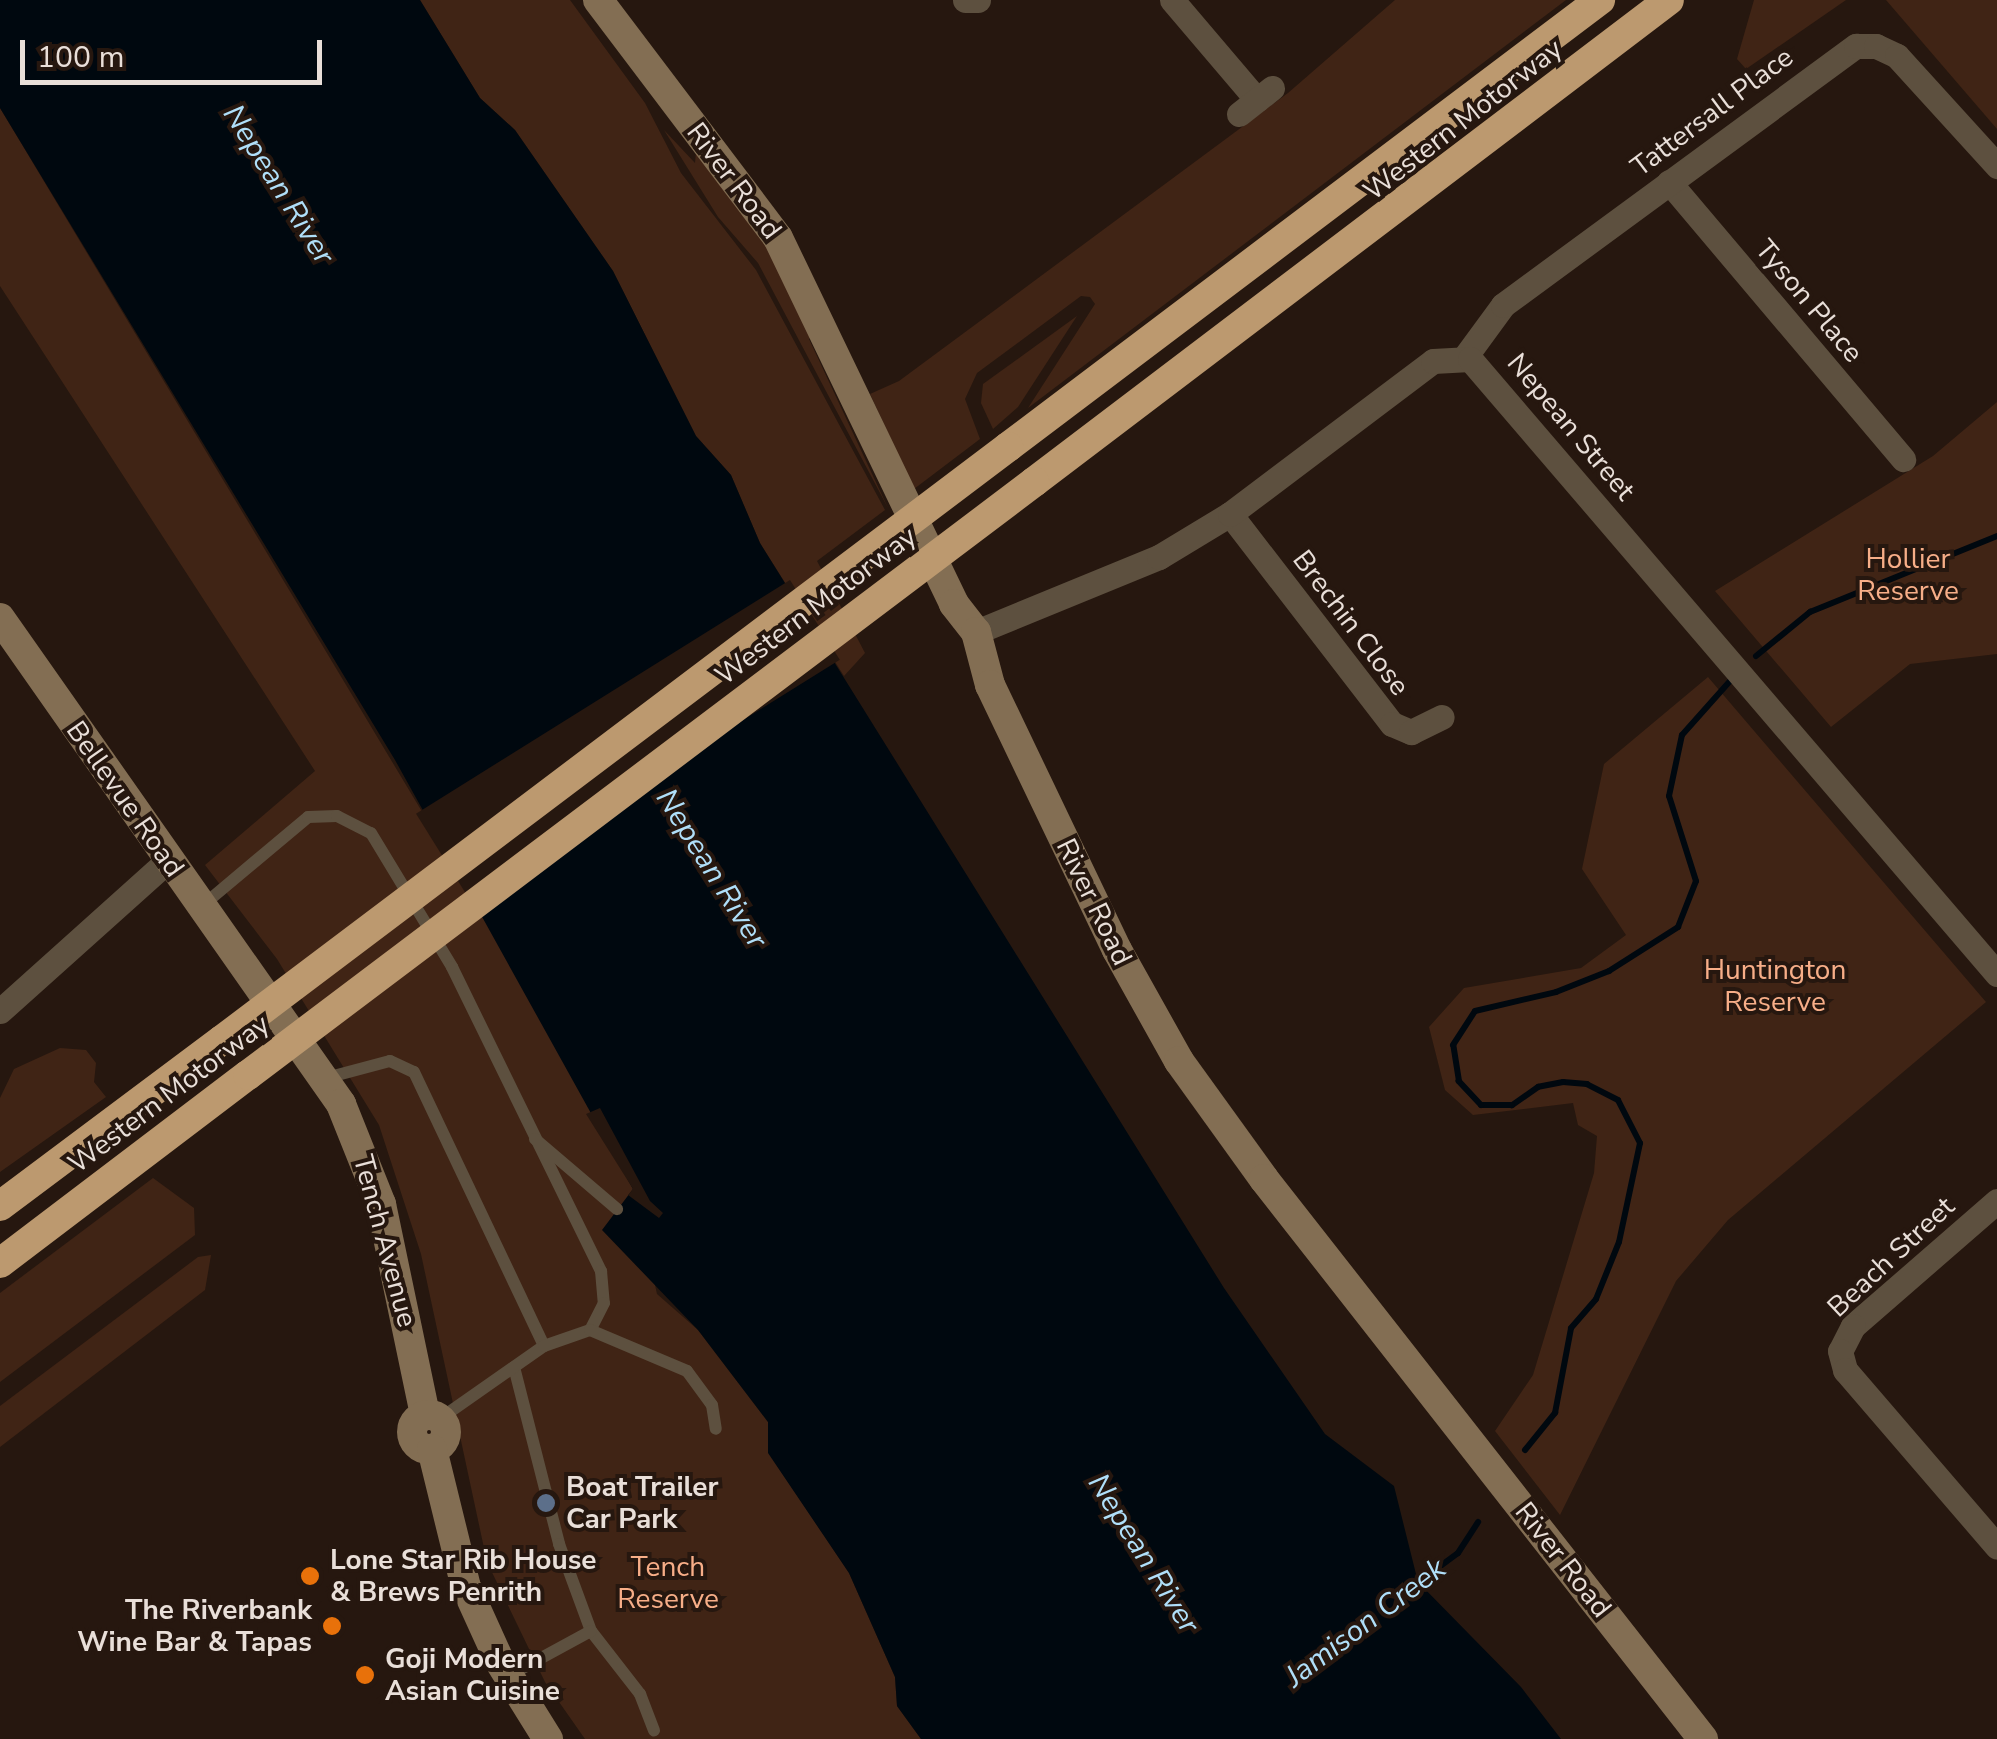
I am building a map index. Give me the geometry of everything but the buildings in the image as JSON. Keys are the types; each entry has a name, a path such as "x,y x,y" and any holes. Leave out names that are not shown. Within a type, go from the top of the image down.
{"highway":[{"name":"Western Motorway","path":"0,1206 1600,0"},
{"name":"Western Motorway","path":"0,1263 1669,0"}],"street":[{"name":"River Road","path":"598,0 778,238 954,604 976,632 990,685 1116,950 1215,1116 1702,1739"},
{"path":"965,0 978,0"},
{"path":"1172,0 1256,101"},
{"name":"Tattersall Place","path":"1465,357 1503,304 1848,50 1864,45 1903,60 1997,166"},
{"name":"Tyson Place","path":"1669,182 1903,458"},
{"name":"Nepean Street","path":"976,632 1159,557 1230,514 1433,362 1465,357 1481,367 1997,974"},
{"name":"Brechin Close","path":"1230,514 1384,717 1411,732 1442,717"},
{"name":"Bellevue Road","path":"0,618 166,862 257,976"},
{"path":"0,1011 166,862"},
{"name":"Tench Avenue","path":"257,976 326,1078 381,1204 433,1417"},
{"name":"Beach Street","path":"1997,1202 1853,1326 1840,1351 1845,1370 1997,1547"},
{"path":"433,1417 447,1434 432,1449 466,1588 509,1676 548,1739"}],"lane":[{"path":"202,906 308,817 328,814 358,824 384,849 452,967 600,1272 604,1303 590,1330"},
{"path":"326,1078 390,1060 414,1072 544,1346"},
{"path":"536,1139 617,1209"},
{"path":"433,1417 544,1346 590,1330 686,1371 712,1405 716,1429"},
{"path":"514,1367 558,1544 591,1631 640,1694 654,1730"},
{"path":"509,1676 591,1631"}],"green space":[{"path":"420,0 570,0 645,103 681,173 756,270 885,510 817,561 865,653 844,676 760,543 731,475 696,436 613,271 515,130 480,98"},
{"path":"1395,0 1566,0 1028,408 1095,304 1090,297 1081,296 977,373 965,399 980,439 914,489 870,394 899,381 1288,93"},
{"path":"1754,0 1846,0 1746,69 1737,59"},
{"path":"1886,0 1997,0 1997,129"},
{"name":"Tench Reserve","path":"0,108 466,885 634,1190 657,1294 698,1330 768,1422 769,1453 849,1573 895,1677 897,1706 921,1739 585,1739 545,1682 487,1562 421,1254 379,1125 277,959 205,865 315,771 0,286"},
{"path":"664,130 695,163 696,152 753,223 814,331 809,339 888,508 758,263 718,217"},
{"path":"1077,316 1018,407 993,429 981,403 983,384"},
{"name":"Hollier Reserve","path":"1997,402 1997,654 1910,664 1831,727 1715,591 1933,456"},
{"name":"Huntington Reserve","path":"1708,677 1986,1002 1728,1220 1676,1281 1560,1515 1495,1431 1533,1375 1594,1173 1597,1136 1578,1125 1573,1103 1473,1115 1445,1090 1429,1027 1464,988 1581,968 1626,935 1582,869 1604,764"},
{"path":"60,1048 86,1050 96,1063 94,1082 106,1097 0,1172 0,1098 14,1069"},
{"path":"153,1178 194,1208 195,1235 0,1382 0,1293"},
{"path":"211,1255 205,1290 0,1447 0,1406 198,1257"}],"water":[{"name":"Nepean River","path":"0,0 420,0 480,98 515,130 613,271 696,436 731,475 760,543 1224,1288 1325,1434 1394,1486 1418,1582 1521,1687 1561,1739 921,1739 897,1706 895,1677 849,1573 768,1453 768,1422 698,1330 602,1230 633,1189 395,760 0,108"}],"pier":[{"path":"790,580 840,660 466,893 416,814"},
{"path":"600,1108 650,1201 663,1213 659,1218 628,1195 633,1189 586,1114"}],"waterway":[{"name":"Jamison Creek","path":"1756,656 1810,612 1997,536"},
{"name":"Jamison Creek","path":"1525,1450 1555,1413 1571,1328 1596,1299 1619,1242 1640,1143 1618,1100 1587,1084 1563,1082 1538,1087 1512,1105 1481,1105 1459,1081 1453,1045 1475,1011 1556,992 1609,971 1678,927 1696,881 1669,796 1682,735 1729,682"},
{"name":"Jamison Creek","path":"1412,1587 1458,1553 1478,1522"}],"place":[{"name":"Boat Trailer Car Park","path":"546,1503"},
{"name":"Lone Star Rib House & Brews Penrith","path":"310,1576"},
{"name":"The Riverbank Wine Bar & Tapas","path":"332,1626"},
{"name":"Goji Modern Asian Cuisine","path":"365,1675"}]}
